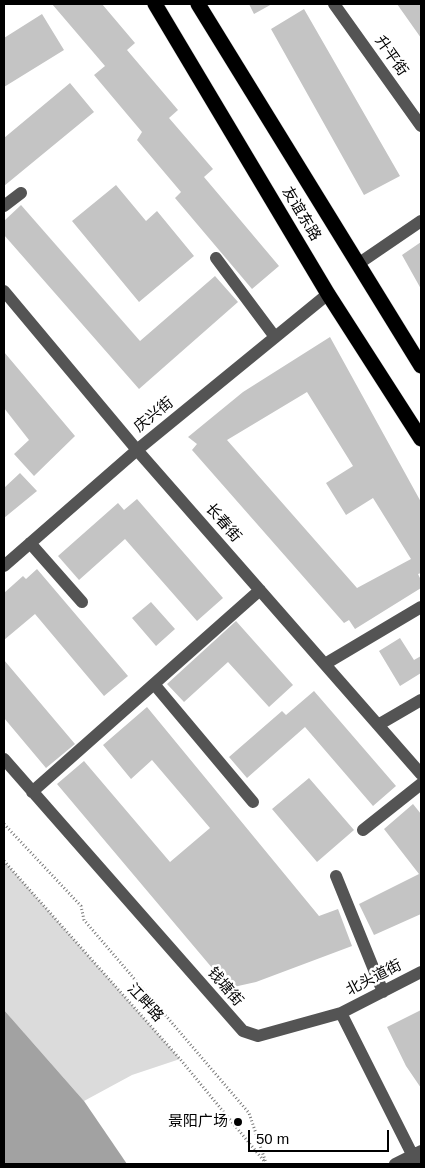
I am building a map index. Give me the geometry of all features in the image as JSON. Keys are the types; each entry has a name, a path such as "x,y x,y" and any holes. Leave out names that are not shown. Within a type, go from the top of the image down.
{"highway":[{"name":"友谊东路","path":"155,4 328,294 421,439"},
{"name":"友谊东路","path":"198,4 421,366"}],"street":[{"name":"升平街","path":"334,4 419,119"},
{"path":"4,206 21,193"},
{"path":"358,264 421,221"},
{"path":"216,258 275,337"},
{"name":"长春街","path":"4,291 137,450 421,774"},
{"name":"庆兴街","path":"4,566 137,450 328,294"},
{"path":"30,543 82,602"},
{"path":"32,792 260,590"},
{"path":"325,664 421,607"},
{"path":"154,684 253,802"},
{"path":"378,725 421,700"},
{"name":"钱塘街","path":"4,760 243,1031 258,1036 341,1013"},
{"path":"363,830 421,784"},
{"path":"336,876 383,992"},
{"name":"北头道街","path":"341,1013 421,972"},
{"path":"341,1013 417,1157 395,1164"}],"path":[{"name":"江畔路","path":"4,824 81,906 84,920 249,1113 266,1163 180,1059 4,861"}],"shaded area":[{"path":"4,861 180,1059 132,1075 84,1101 4,1010"},
{"path":"4,1010 84,1101 127,1164 4,1164"}],"building":[{"path":"52,4 102,4 135,43 127,50 178,110 169,118 213,169 204,177 279,266 252,289 175,198 181,192 137,140 142,132 94,75 105,66"},
{"path":"249,4 272,4 254,14"},
{"path":"397,4 421,4 421,38"},
{"path":"304,9 400,176 364,195 271,29"},
{"path":"42,14 64,50 4,87 4,38"},
{"path":"70,83 94,112 4,186 4,138"},
{"path":"116,185 146,221 157,211 194,256 139,302 72,221"},
{"path":"21,205 140,341 215,276 238,302 139,389 4,235 4,221"},
{"path":"421,242 421,289 402,255"},
{"path":"330,337 421,502 421,573 418,574 421,580 421,588 355,629 349,620 344,623 192,450 197,444 188,437 243,392","holes":["307,392 353,466 326,483 346,515 373,498 411,559 357,588 227,440"]},
{"path":"4,352 75,436 34,476 14,454 29,440 4,408"},
{"path":"20,473 37,491 4,518 4,488"},
{"path":"137,499 223,598 197,621 125,539 79,580 58,556 118,503 124,510"},
{"path":"37,569 128,676 104,696 35,614 4,640 4,593 23,576 26,579"},
{"path":"151,602 175,629 156,646 132,618"},
{"path":"236,621 293,685 269,707 228,662 184,702 167,684"},
{"path":"400,638 414,660 421,656 421,673 400,686 379,651"},
{"path":"4,660 75,744 46,768 4,718"},
{"path":"314,691 396,786 373,806 305,727 247,778 229,757 282,711 286,715"},
{"path":"147,707 319,916 338,909 352,946 256,982 229,988 57,784 84,761 170,862 210,828 152,760 131,779 103,745"},
{"path":"309,778 354,830 317,862 272,809"},
{"path":"413,804 421,814 421,914 374,935 359,904 419,874 384,829"},
{"path":"421,1010 421,1088 406,1066 387,1027"}],"place":[{"name":"景阳广场","path":"238,1122"}]}
